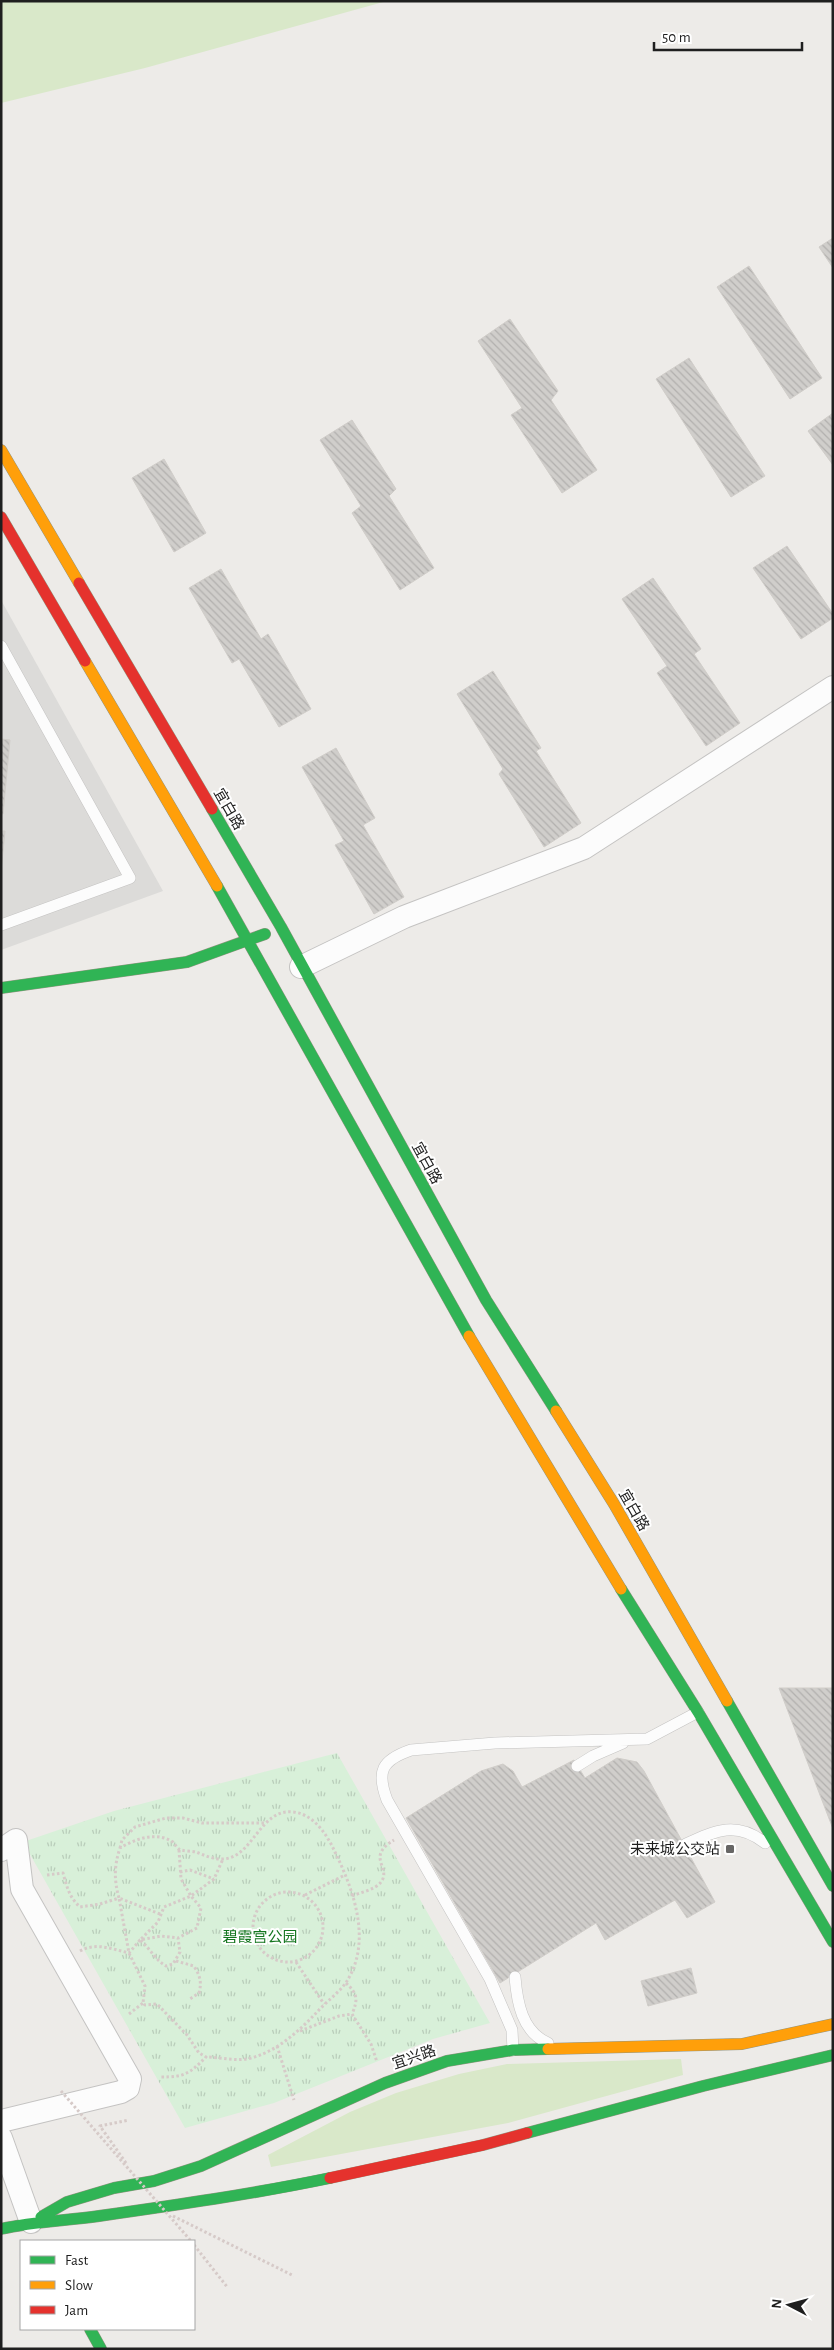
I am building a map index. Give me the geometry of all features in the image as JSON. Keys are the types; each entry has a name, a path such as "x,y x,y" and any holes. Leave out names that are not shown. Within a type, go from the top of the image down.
{"street":[{"name":"宜白路","path":"1,450 281,927 486,1300 614,1504 833,1886"},
{"path":"1,517 249,941 452,1309 576,1517 698,1712 785,1857 833,1942"},
{"path":"302,967 404,917 584,848 833,687"},
{"path":"1,988 187,962 249,941 281,927"},
{"path":"1,1850 16,1840 22,1889 130,2079 128,2088 121,2092 1,2121"},
{"name":"宜兴路","path":"34,2228 67,2202 114,2188 154,2181 200,2166 385,2083 447,2061 512,2050 742,2044 833,2024"},
{"path":"792,2033 833,2036"},
{"name":"宜兴路","path":"1,2229 34,2228 292,2186 482,2145 703,2086 833,2056"},
{"path":"1,2138 34,2228"},
{"path":"91,2330 101,2349"}],"lane":[{"path":"1,646 130,878 1,925"},
{"path":"512,2050 512,2030 490,1979 405,1834 381,1785 380,1775 386,1764 398,1754 411,1750 495,1743 629,1741 647,1739 698,1712"},
{"path":"577,1766 593,1756 629,1741"},
{"path":"686,1844 708,1833 735,1829 747,1831 785,1857"},
{"path":"515,1977 519,2004 527,2027 533,2035 542,2041 569,2049"}],"path":[{"path":"179,1850 223,1859 246,1848 264,1823 281,1813 293,1812 305,1815 328,1838 345,1875 352,1896 360,1934 359,1951 346,1983 298,2032"},
{"path":"129,2014 143,2002 145,1986 129,1953 114,1880 115,1862 122,1840 135,1826 166,1818 183,1818 202,1823 264,1823"},
{"path":"352,1896 375,1887 382,1882 384,1876 380,1854 384,1846 405,1834"},
{"path":"120,1848 140,1838 158,1837 173,1842 179,1850 181,1880 201,1908 196,1928 178,1938 161,1936 140,1940"},
{"path":"129,1953 158,1922 164,1908 191,1896 214,1879 223,1859"},
{"path":"180,1872 190,1870 214,1879"},
{"path":"47,1875 63,1873 68,1892 80,1906 100,1904 119,1898 160,1914"},
{"path":"304,1896 345,1875"},
{"path":"291,1892 304,1896 318,1909 322,1918 323,1932 321,1941 312,1953 296,1962 282,1962 268,1957 255,1940 253,1926 256,1912 270,1896 291,1892"},
{"path":"140,1940 166,1966 176,1961 180,1952 178,1938"},
{"path":"64,1960 89,1946 104,1947 129,1953"},
{"path":"176,1961 194,1966 198,1973 199,1993 190,1999"},
{"path":"296,1962 324,2004"},
{"path":"346,1983 356,1994 357,2001 352,2014"},
{"path":"143,2002 145,2005 157,2004 187,2035 200,2053 206,2057 249,2058 277,2046 298,2032 339,2016 352,2014"},
{"path":"352,2014 371,2044 385,2083"},
{"path":"277,2046 300,2120"},
{"path":"160,2077 177,2077 190,2074 206,2057"},
{"path":"61,2091 170,2214 190,2240"},
{"path":"129,2120 100,2126 129,2169"},
{"path":"170,2214 294,2276"},
{"path":"195,2246 228,2288"}],"shaded area":[{"path":"1,600 163,891 1,950"}],"green space":[{"path":"1,1 387,1 145,68 1,103"},
{"name":"碧霞宫公园","path":"337,1753 490,2023 433,2039 274,2103 185,2128 23,1842 114,1811"},
{"path":"681,2059 683,2075 508,2123 271,2167 268,2155 350,2112 396,2093 459,2074 507,2064"}],"building":[{"path":"833,238 833,268 819,247"},
{"path":"749,266 822,378 790,399 717,287"},
{"path":"510,319 558,391 551,400 597,470 562,493 511,415 522,408 478,341"},
{"path":"689,358 765,476 731,497 656,379"},
{"path":"833,413 833,465 808,431"},
{"path":"352,420 396,489 389,496 434,568 400,590 352,513 361,506 320,440"},
{"path":"164,459 206,533 174,552 132,478"},
{"path":"787,546 833,614 833,618 801,639 753,568"},
{"path":"221,569 261,639 268,634 311,709 279,727 239,659 232,663 189,588"},
{"path":"653,578 701,649 694,654 740,723 706,746 657,673 667,666 622,599"},
{"path":"493,671 541,748 536,751 581,823 544,847 499,774 503,769 457,694"},
{"path":"1,739 10,740 3,814 1,814"},
{"path":"336,748 375,818 363,825 404,897 374,914 335,845 344,841 302,767"},
{"path":"1,831 5,831 1,871"},
{"path":"779,1688 833,1688 833,1829"},
{"path":"617,1758 637,1762 644,1771 715,1902 687,1918 675,1900 605,1940 596,1923 500,1983 406,1818 481,1771 503,1764 513,1771 522,1787 574,1760 585,1778"},
{"path":"691,1968 697,1993 648,2006 641,1981"}],"traffic: fast":[{"path":"212,809 281,927 486,1300 556,1411"},
{"path":"217,886 469,1336"},
{"path":"1,988 187,962 265,934"},
{"path":"621,1589 698,1712 833,1942"},
{"path":"727,1701 833,1886"},
{"path":"41,2217 67,2202 114,2188 154,2181 201,2166 385,2083 447,2061 513,2050 548,2049"},
{"path":"527,2133 703,2086 833,2055"},
{"path":"1,2229 186,2203 330,2178"},
{"path":"91,2330 101,2349"}],"traffic: slow":[{"path":"1,450 79,583"},
{"path":"85,661 217,886"},
{"path":"469,1336 621,1589"},
{"path":"556,1411 614,1504 727,1701"},
{"path":"548,2049 742,2044 833,2024"}],"traffic: jam":[{"path":"1,517 85,661"},
{"path":"79,583 212,809"},
{"path":"330,2178 483,2145 527,2133"}],"place":[{"name":"未来城公交站","path":"730,1849"}]}
